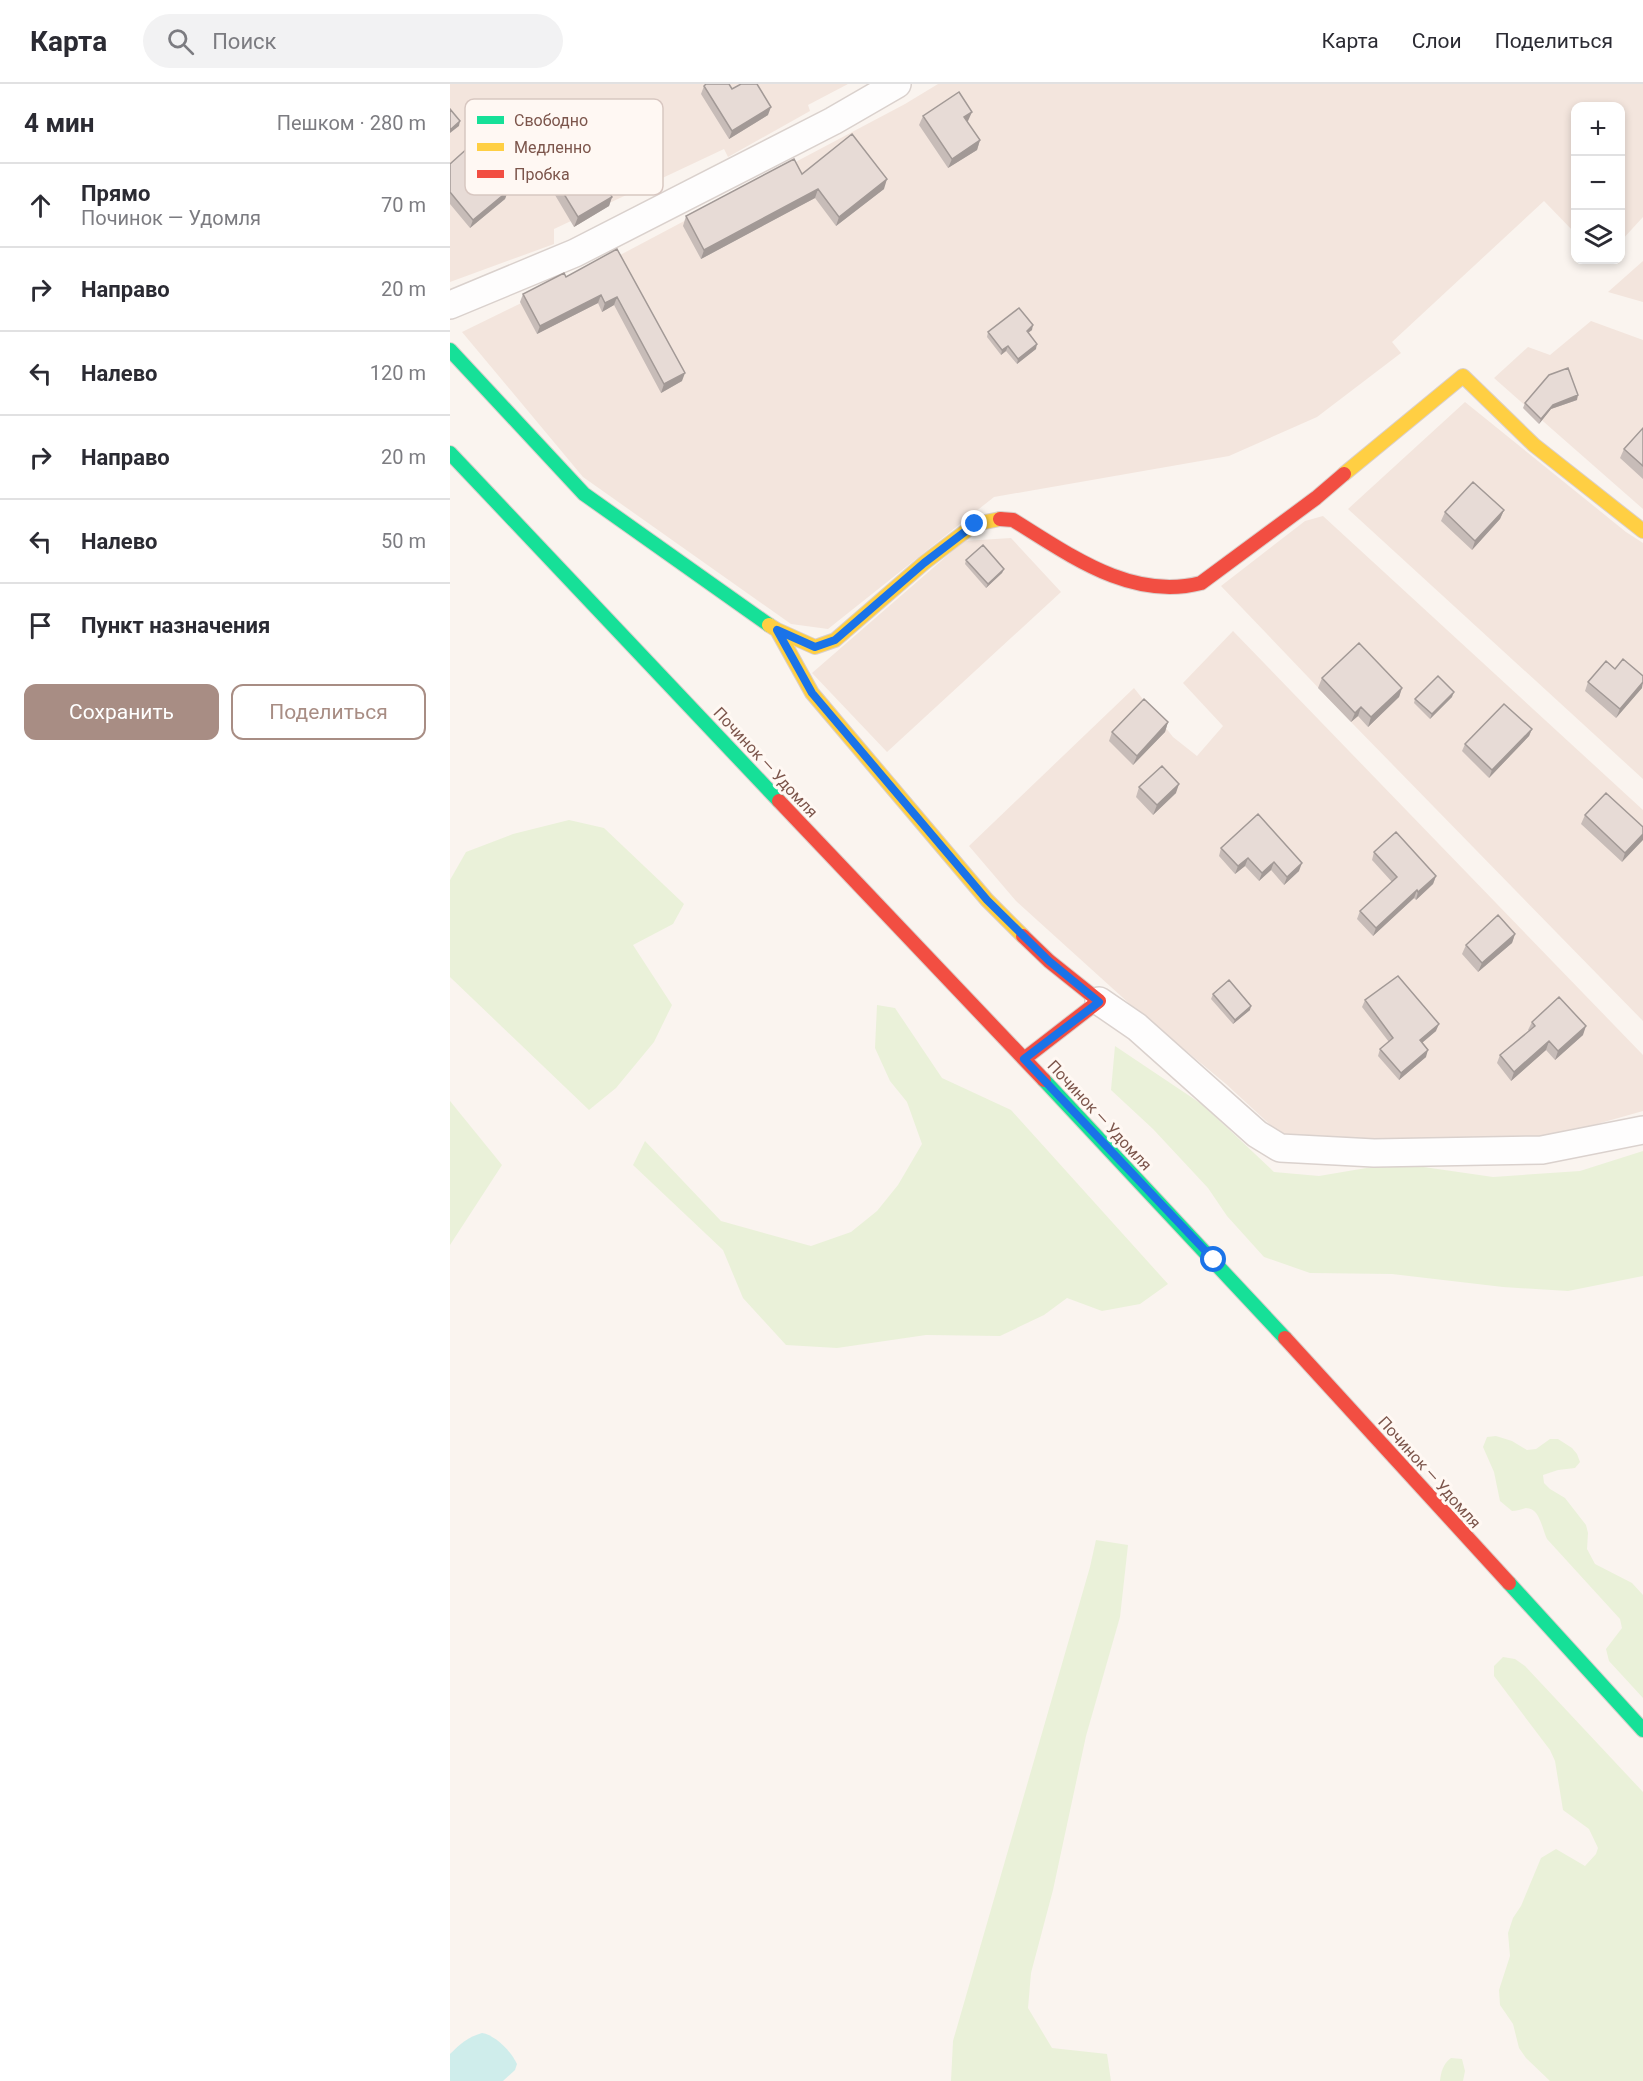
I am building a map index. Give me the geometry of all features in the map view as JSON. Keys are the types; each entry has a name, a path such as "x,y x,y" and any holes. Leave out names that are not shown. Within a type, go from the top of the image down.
{"street":[{"path":"450,305 575,253 833,121 897,84"},
{"path":"450,350 584,494 777,630 815,647 835,640 924,563 975,524 994,519 1013,520 1081,561 1134,584 1182,588 1201,582 1316,498 1463,376 1534,445 1643,531"},
{"name":"Починок — Удомля","path":"450,453 1214,1260 1643,1730"},
{"path":"777,630 812,693 987,900 1049,961 1099,1002 1137,1027 1257,1134 1280,1148 1374,1153 1542,1150 1643,1130"},
{"path":"1024,1059 1099,1002"}],"shaded area":[{"path":"450,84 848,84 808,105 810,111 728,157 724,149 663,178 663,99 465,99 465,195 626,195 554,229 554,244 450,282"},
{"path":"938,84 1643,84 1643,217 1625,237 1625,102 1571,102 1571,229 1544,201 1392,342 1401,353 1317,417 1229,456 994,497 828,629 791,624 583,477 462,332 622,254 905,104"},
{"path":"1643,261 1643,302 1608,292"},
{"path":"1591,321 1643,340 1643,509 1494,378 1528,347 1550,355"},
{"path":"1465,402 1626,532 1643,543 1643,779 1348,509"},
{"path":"1323,516 1643,810 1643,1021 1221,586 1305,521"},
{"path":"1011,538 1061,592 887,752 812,673 964,541"},
{"path":"1233,631 1643,1055 1643,1111 1551,1137 1394,1142 1321,1139 1279,1133 1226,1084 1132,1006 1016,901 969,846 1134,688 1173,737 1197,756 1223,726 1183,683"}],"green space":[{"path":"569,820 604,828 684,904 673,924 633,945 672,1005 654,1042 616,1088 589,1110 450,977 450,880 466,852 513,834"},
{"path":"877,1005 895,1008 942,1078 1011,1110 1168,1284 1140,1304 1102,1311 1067,1298 1044,1315 1000,1336 926,1335 837,1348 786,1345 743,1298 723,1250 633,1165 645,1141 721,1221 811,1246 851,1232 877,1211 898,1185 922,1144 907,1102 890,1081 875,1048"},
{"path":"1115,1046 1203,1105 1274,1172 1319,1176 1396,1163 1493,1177 1580,1171 1643,1151 1643,1276 1568,1291 1503,1287 1392,1274 1310,1273 1264,1257 1227,1216 1208,1188 1153,1129 1111,1090"},
{"path":"450,1101 502,1165 450,1245"},
{"path":"1496,1436 1512,1441 1527,1450 1536,1449 1550,1439 1558,1439 1577,1454 1580,1462 1575,1468 1543,1475 1544,1483 1565,1498 1586,1525 1587,1549 1595,1564 1632,1583 1643,1595 1643,1698 1609,1661 1606,1649 1622,1628 1620,1619 1547,1539 1534,1511 1526,1508 1512,1511 1500,1501 1494,1472 1483,1447 1487,1437"},
{"path":"1096,1540 1128,1545 1120,1617 1086,1736 1053,1890 1031,1973 1028,2008 1052,2048 1107,2054 1111,2081 951,2081 953,2041"},
{"path":"1503,1657 1515,1659 1525,1666 1643,1792 1643,2081 1550,2081 1519,2048 1513,2024 1500,2005 1499,1990 1510,1956 1508,1933 1541,1858 1556,1849 1585,1866 1596,1854 1598,1848 1589,1829 1563,1810 1555,1761 1550,1750 1494,1676 1494,1666"},
{"path":"1451,2058 1462,2059 1465,2071 1463,2081 1440,2081 1443,2068"}],"water":[{"path":"482,2033 497,2040 507,2049 517,2064 515,2070 503,2081 450,2081 450,2054 464,2041"}],"building":[{"path":"706,84 729,84 732,89 741,84 757,84 771,107 732,131 704,86"},
{"path":"959,92 972,112 964,117 980,140 952,159 923,116"},
{"path":"450,109 460,121 450,130"},
{"path":"852,134 887,179 839,217 818,189 704,250 686,216 794,159 802,174"},
{"path":"465,150 465,195 503,195 473,220 450,192 450,164"},
{"path":"565,195 611,195 612,197 578,217"},
{"path":"617,249 685,373 664,384 617,297 605,303 601,295 540,326 523,294 564,273 566,277"},
{"path":"1019,308 1033,325 1027,331 1037,344 1018,359 1008,346 1002,350 988,332"},
{"path":"1568,368 1578,395 1553,405 1541,419 1525,403 1549,375"},
{"path":"1643,428 1643,466 1624,449"},
{"path":"1473,482 1504,510 1475,541 1445,512"},
{"path":"983,545 1004,569 988,584 966,560"},
{"path":"1359,643 1402,688 1371,717 1361,707 1355,713 1322,678"},
{"path":"1623,659 1643,676 1643,682 1620,709 1588,682 1606,661 1615,669"},
{"path":"1438,676 1454,692 1432,714 1415,699"},
{"path":"1144,699 1168,722 1137,756 1112,732"},
{"path":"1504,704 1532,729 1492,770 1465,744"},
{"path":"1162,766 1179,784 1157,805 1139,787"},
{"path":"1606,793 1643,827 1643,834 1625,853 1585,815"},
{"path":"1258,814 1302,863 1287,877 1274,862 1262,873 1248,858 1238,866 1221,848"},
{"path":"1396,832 1436,876 1418,892 1417,890 1376,928 1360,911 1397,877 1374,852"},
{"path":"1498,915 1515,934 1482,963 1466,945"},
{"path":"1398,976 1439,1024 1420,1040 1428,1050 1401,1073 1380,1049 1393,1038 1365,1000"},
{"path":"1229,980 1251,1006 1235,1020 1213,994"},
{"path":"1559,997 1586,1026 1558,1051 1549,1041 1514,1072 1500,1055 1535,1026 1532,1022"}],"traffic: fast":[{"path":"450,350 584,494 769,625"},
{"path":"450,453 779,801"},
{"path":"1044,1080 1285,1338"},
{"path":"1509,1583 1643,1730"}],"traffic: slow":[{"path":"1344,474 1463,376 1534,445 1643,531"},
{"path":"777,630 815,647 835,640 924,563 975,524 1000,519"},
{"path":"769,625 777,630 812,693 987,900 1023,936"}],"traffic: jam":[{"path":"1000,519 1013,520 1079,560 1102,571 1150,586 1175,587 1201,583 1316,498 1344,474"},
{"path":"779,801 1044,1080"},
{"path":"1023,936 1049,961 1099,1001 1024,1059"},
{"path":"1285,1338 1509,1583"}],"route":[{"path":"975,524 924,563 835,640 815,647 777,630 812,693 987,900 1049,961 1099,1002 1024,1059 1214,1260"}]}
